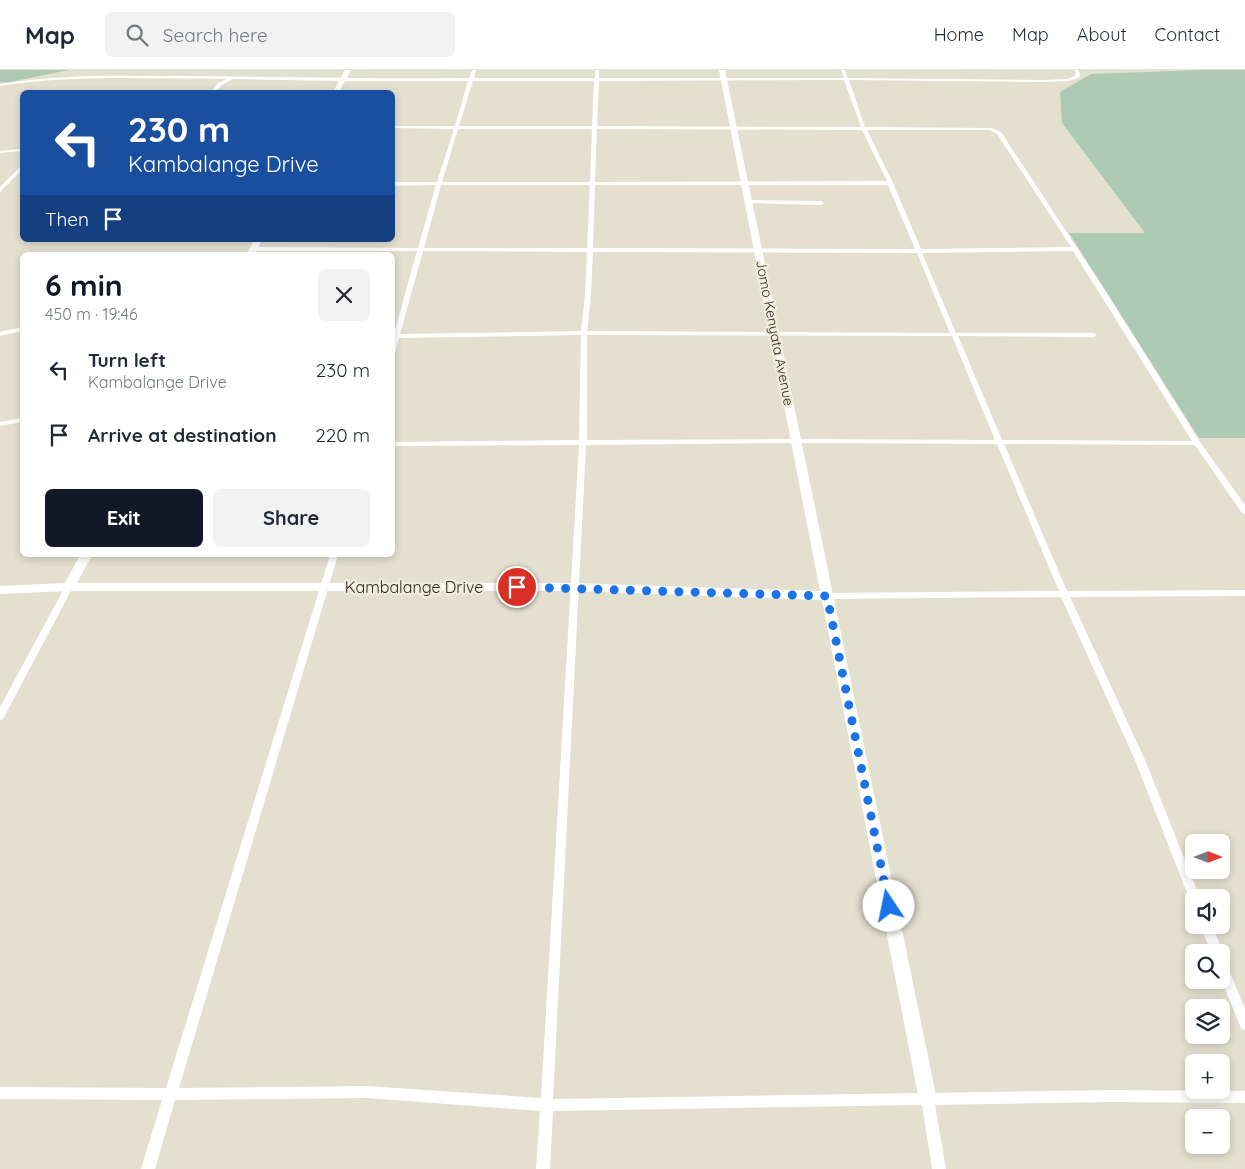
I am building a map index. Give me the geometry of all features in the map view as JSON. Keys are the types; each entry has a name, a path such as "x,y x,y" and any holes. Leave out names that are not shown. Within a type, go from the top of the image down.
{"street":[{"path":"91,78 98,70"},
{"path":"142,77 148,70"},
{"path":"197,77 203,70"},
{"path":"253,78 258,70"},
{"path":"337,90 348,70"},
{"path":"474,70 455,127 395,336 584,333 1094,335"},
{"path":"843,70 863,127 890,183 952,334 1001,442 1064,594 1140,760 1191,889"},
{"path":"0,85 42,78 142,77 471,80 597,75 723,75 846,79 1053,80 1077,77 1078,73 1076,70"},
{"path":"543,1169 583,442 584,333 590,250 591,184 596,127 597,75"},
{"name":"Jomo Kenyata Avenue","path":"723,75 744,183 750,202 795,441 928,1100"},
{"path":"216,77 220,84"},
{"path":"215,90 220,84 234,78"},
{"path":"395,127 977,127 991,129 999,133 1105,295 1197,443 1245,510"},
{"path":"0,152 20,150"},
{"path":"0,190 20,170"},
{"path":"395,184 890,183"},
{"path":"750,202 821,204"},
{"path":"252,252 1074,249"},
{"path":"0,334 20,329"},
{"path":"0,424 20,420"},
{"path":"395,444 795,441 1197,443"},
{"path":"0,716 85,557"},
{"path":"148,1169 333,557"},
{"name":"Kambalange Drive","path":"0,590 69,587 574,587 827,596"},
{"path":"827,596 1245,593"},
{"path":"1230,986 1245,1024"},
{"path":"0,1092 172,1094 367,1092 548,1105 1110,1096 1245,1097"},
{"path":"928,1100 939,1169"}],"green space":[{"path":"0,70 69,70 10,82 0,82"},
{"path":"1245,70 1245,438 1199,438 1069,233 1145,233 1062,123 1060,92 1091,74"}],"route":[{"path":"517,587 574,587 827,596 889,906"}]}
